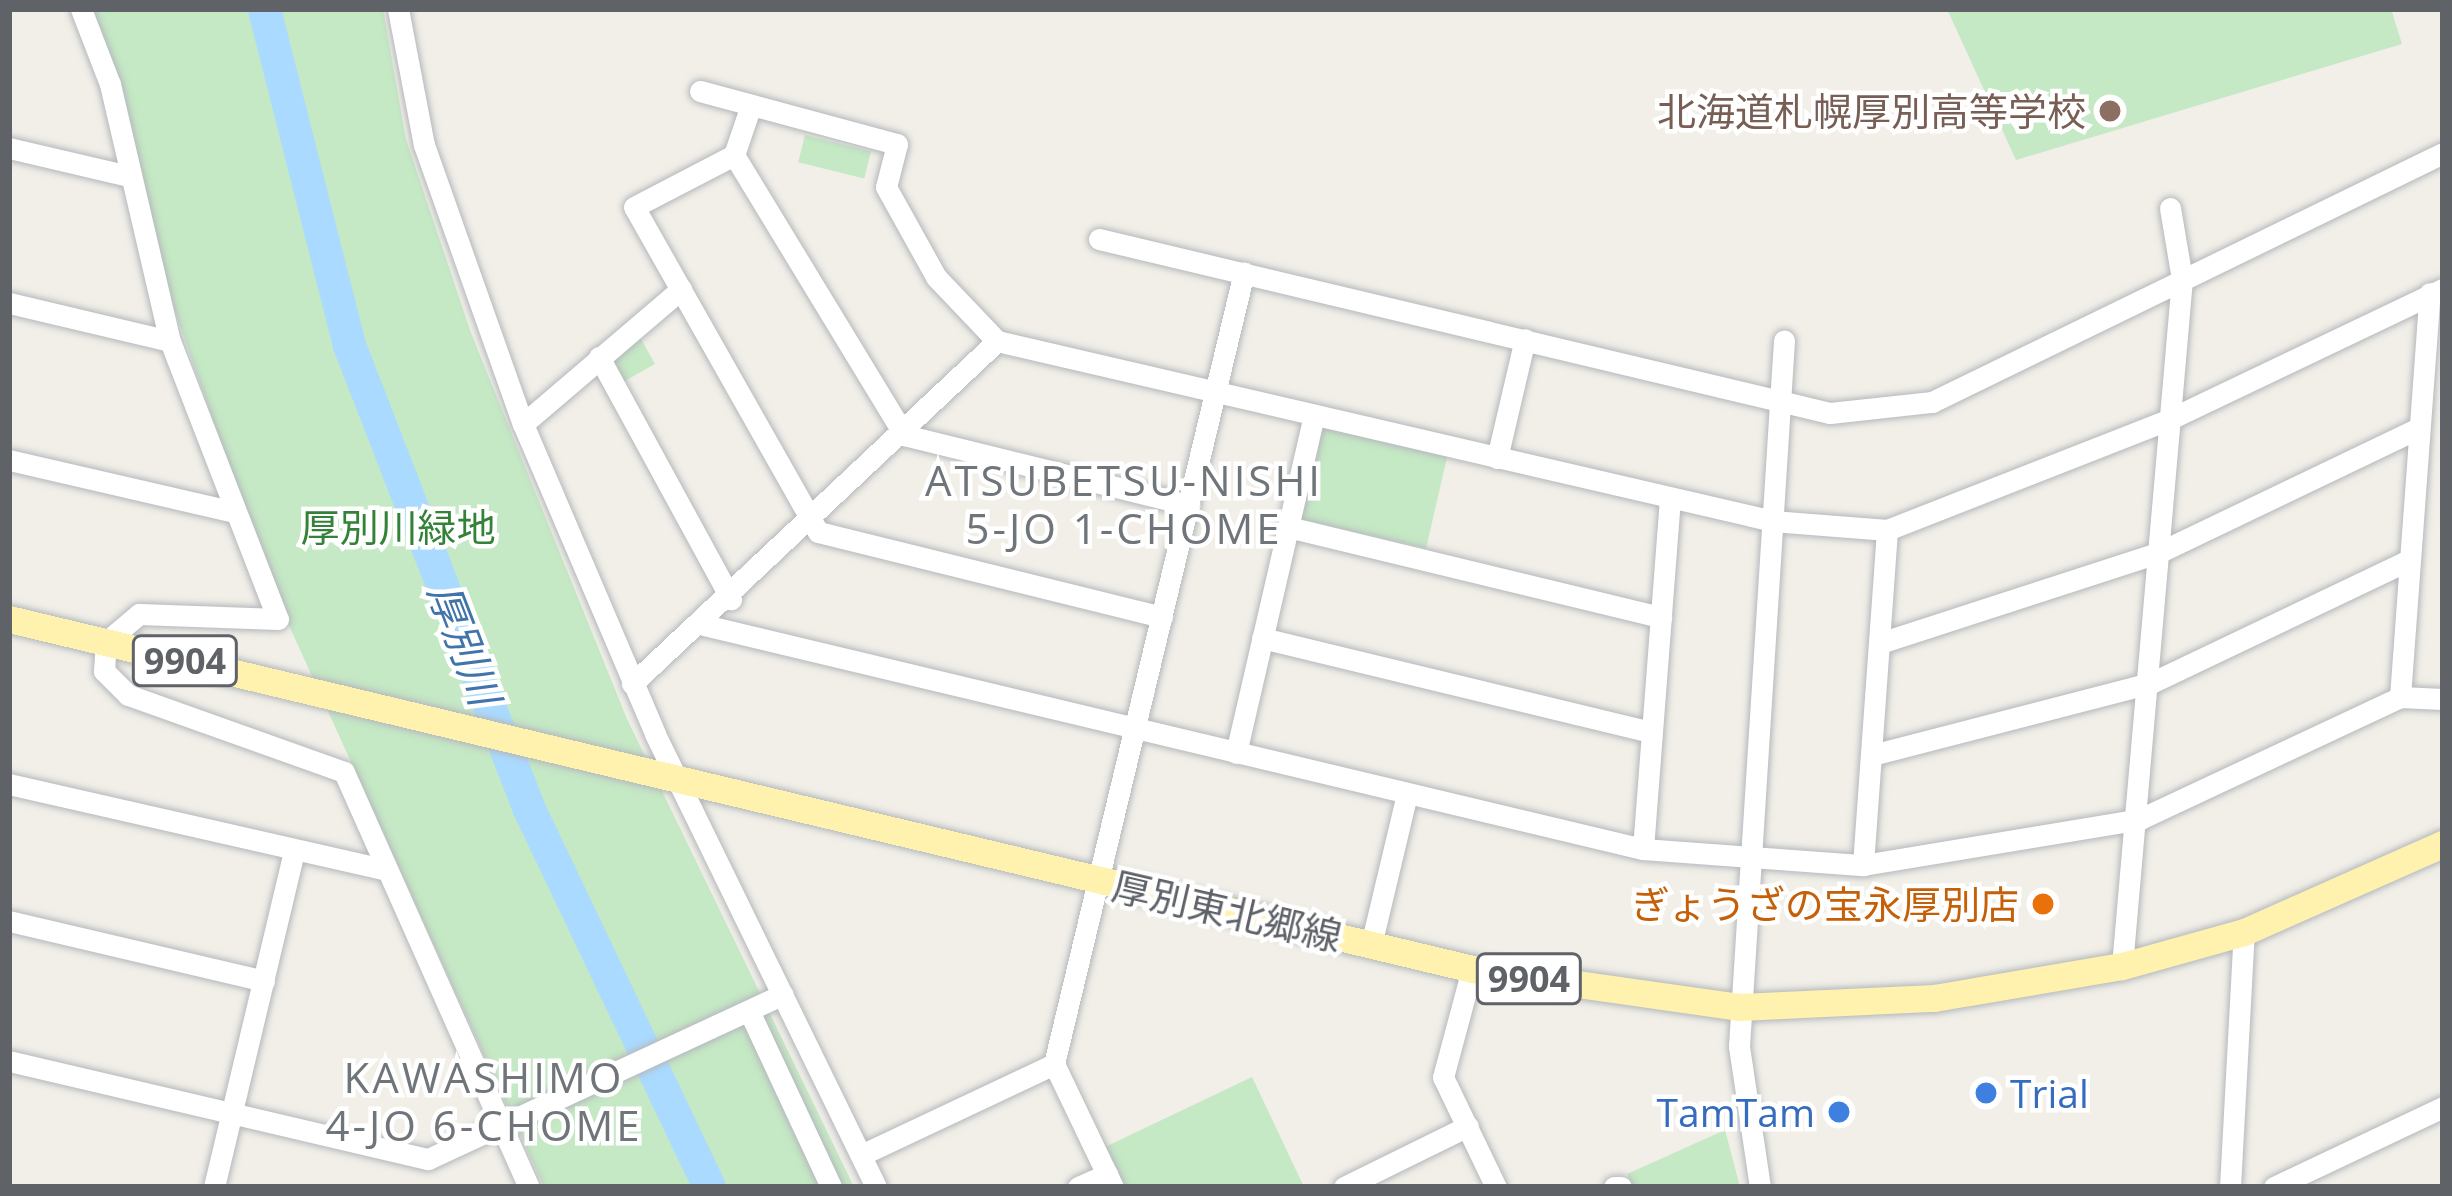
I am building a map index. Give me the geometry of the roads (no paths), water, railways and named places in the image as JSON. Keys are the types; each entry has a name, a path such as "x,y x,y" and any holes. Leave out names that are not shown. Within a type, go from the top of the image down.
{"main road":[{"name":"厚別東北郷線","path":"9,619 1472,969 1741,1007 1934,998 2122,966 2244,932 2443,844"}],"street":[{"path":"81,9 110,85 124,176 170,341 278,619 139,614 106,642 104,671 128,695 344,772 382,869 529,1187"},
{"path":"398,9 424,145 523,424 632,684 876,1187"},
{"path":"700,91 897,144 886,187 936,277 997,341 1773,521 1887,530 2170,419 2436,291"},
{"path":"751,105 734,154 634,207 818,532 1162,617"},
{"path":"9,148 124,176"},
{"path":"1099,239 1831,413 1932,402 2443,153"},
{"path":"734,154 904,435 1190,505"},
{"path":"2122,966 2140,819 2182,279 2170,208"},
{"path":"1078,1187 1110,1180 1054,1064 1244,272"},
{"path":"523,424 681,289"},
{"path":"2400,697 2417,429 2436,291"},
{"path":"9,303 170,341"},
{"path":"1497,458 1525,339"},
{"path":"1760,1187 1740,1086 1741,1007 1784,340"},
{"path":"632,684 704,625 997,341"},
{"path":"599,357 731,599"},
{"path":"1236,753 1314,415"},
{"path":"1880,643 2160,552 2417,429"},
{"path":"9,460 235,512"},
{"path":"1643,849 1670,499"},
{"path":"1288,527 1661,617"},
{"path":"1863,865 1887,530"},
{"path":"1872,754 2151,683 2407,561"},
{"path":"704,625 1643,849 1863,865 2140,819 2400,697 2443,699"},
{"path":"1262,638 1652,732"},
{"path":"9,784 382,869"},
{"path":"1371,945 1407,794"},
{"path":"214,1187 294,850"},
{"path":"9,921 264,981"},
{"path":"2230,1187 2244,932"},
{"path":"1472,969 1443,1077 1496,1187"},
{"path":"9,1061 417,1159 502,1130 783,994"},
{"path":"741,1017 831,1187"},
{"path":"861,1155 1054,1064"},
{"path":"2274,1187 2443,1107"},
{"path":"1344,1187 1468,1126"}],"waterway":[{"name":"厚別川","path":"264,9 349,345 528,807 709,1187"}],"place":[{"name":"北海道札幌厚別高等学校","path":"2110,111"},
{"name":"ぎょうざの宝永厚別店","path":"2043,904"},
{"name":"Trial","path":"1986,1093"},
{"name":"TamTam","path":"1839,1112"}],"district":[{"name":"ATSUBETSU-NISHI 5-JO 1-CHOME","path":"1124,504"},
{"name":"KAWASHIMO 4-JO 6-CHOME","path":"484,1101"}],"park label":[{"name":"厚別川緑地","path":"398,527"}]}
